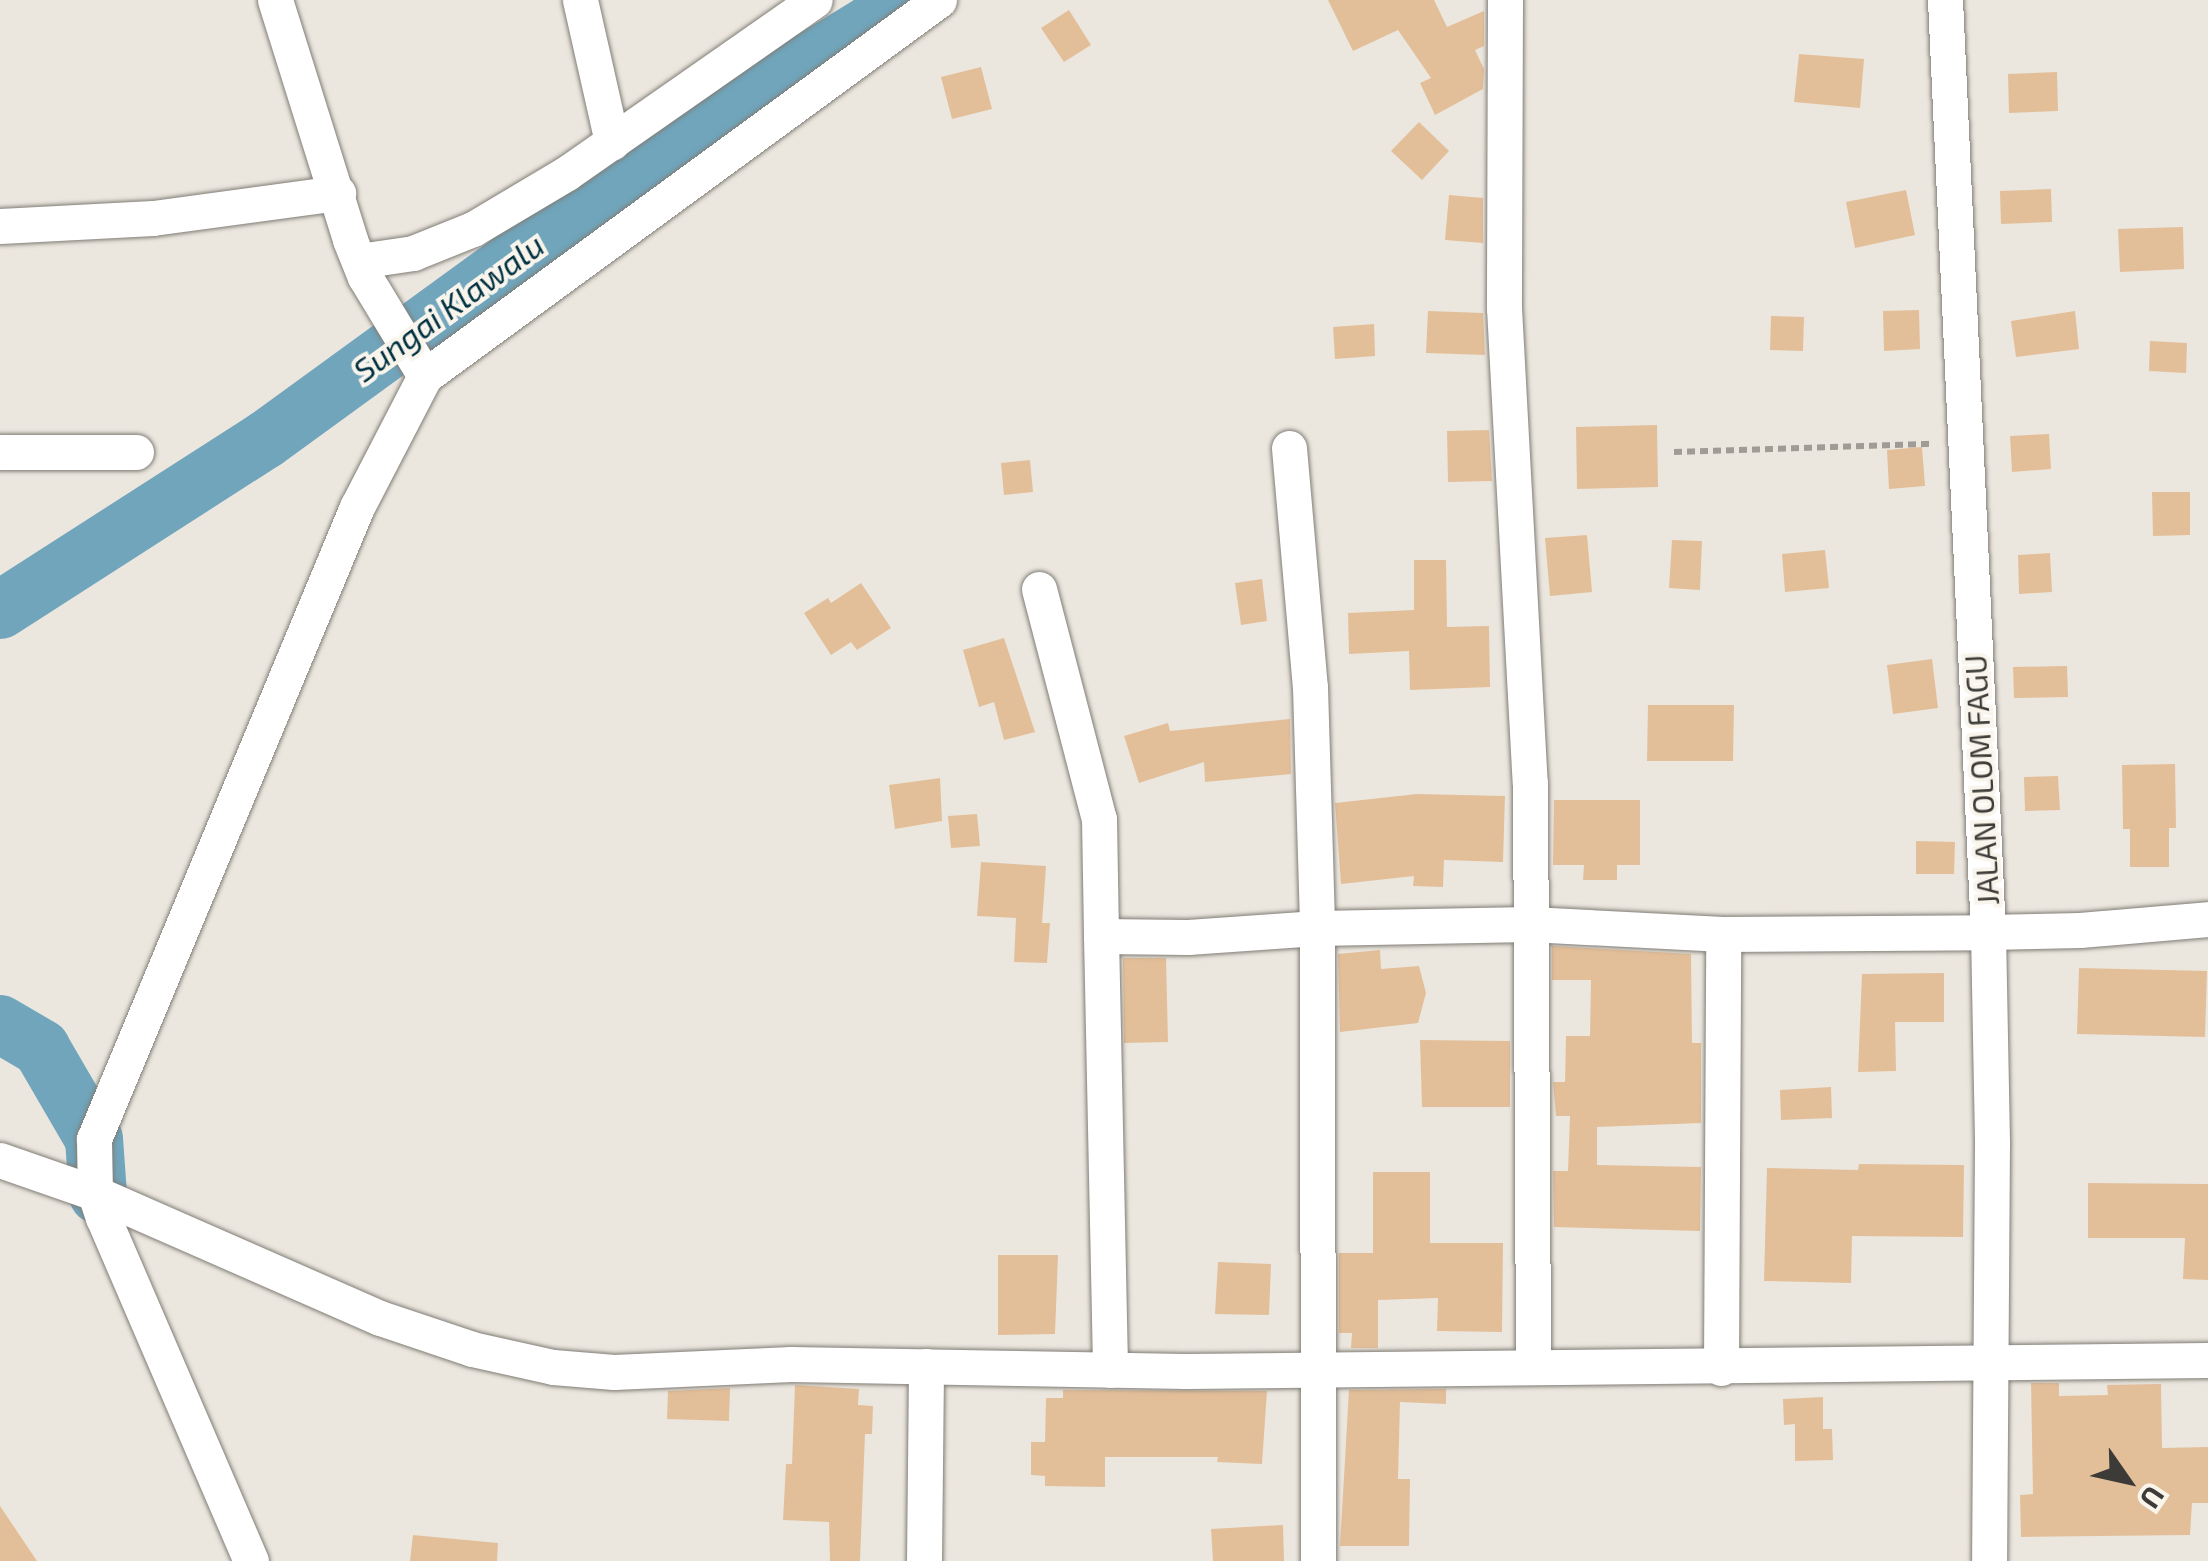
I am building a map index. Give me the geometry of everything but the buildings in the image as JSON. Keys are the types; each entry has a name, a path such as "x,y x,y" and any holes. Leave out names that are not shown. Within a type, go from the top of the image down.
{"street":[{"path":"274,0 359,261 425,376"},
{"path":"580,0 612,142"},
{"path":"359,261 413,253 472,229 612,142 815,0"},
{"path":"251,1561 136,1299 95,1193 94,1140 357,507 425,376 940,0"},
{"path":"1505,0 1504,308 1530,784 1532,1364"},
{"name":"JALAN OLOM FAGU","path":"1945,0 1988,932 1992,1144 1989,1561"},
{"path":"0,226 154,218 338,193"},
{"path":"1289,448 1310,687 1317,928 1321,1366 1318,1561"},
{"path":"0,452 136,452"},
{"path":"1039,588 1099,819 1110,1370"},
{"path":"1101,936 1188,937 1317,928 1530,924 1723,934 1988,932 2208,918"},
{"path":"1720,1368 1723,934"},
{"path":"0,1160 95,1193 380,1318 472,1349 553,1367 614,1372 791,1364 1110,1370 1532,1364 1720,1368 2208,1360"},
{"path":"924,1561 926,1366"}],"path":[{"path":"1674,452 1964,444"}],"waterway":[{"name":"Sungai Klawalu","path":"0,610 265,440 664,150 872,23 893,0"},
{"path":"0,1024 41,1048 94,1139 98,1195"}]}
